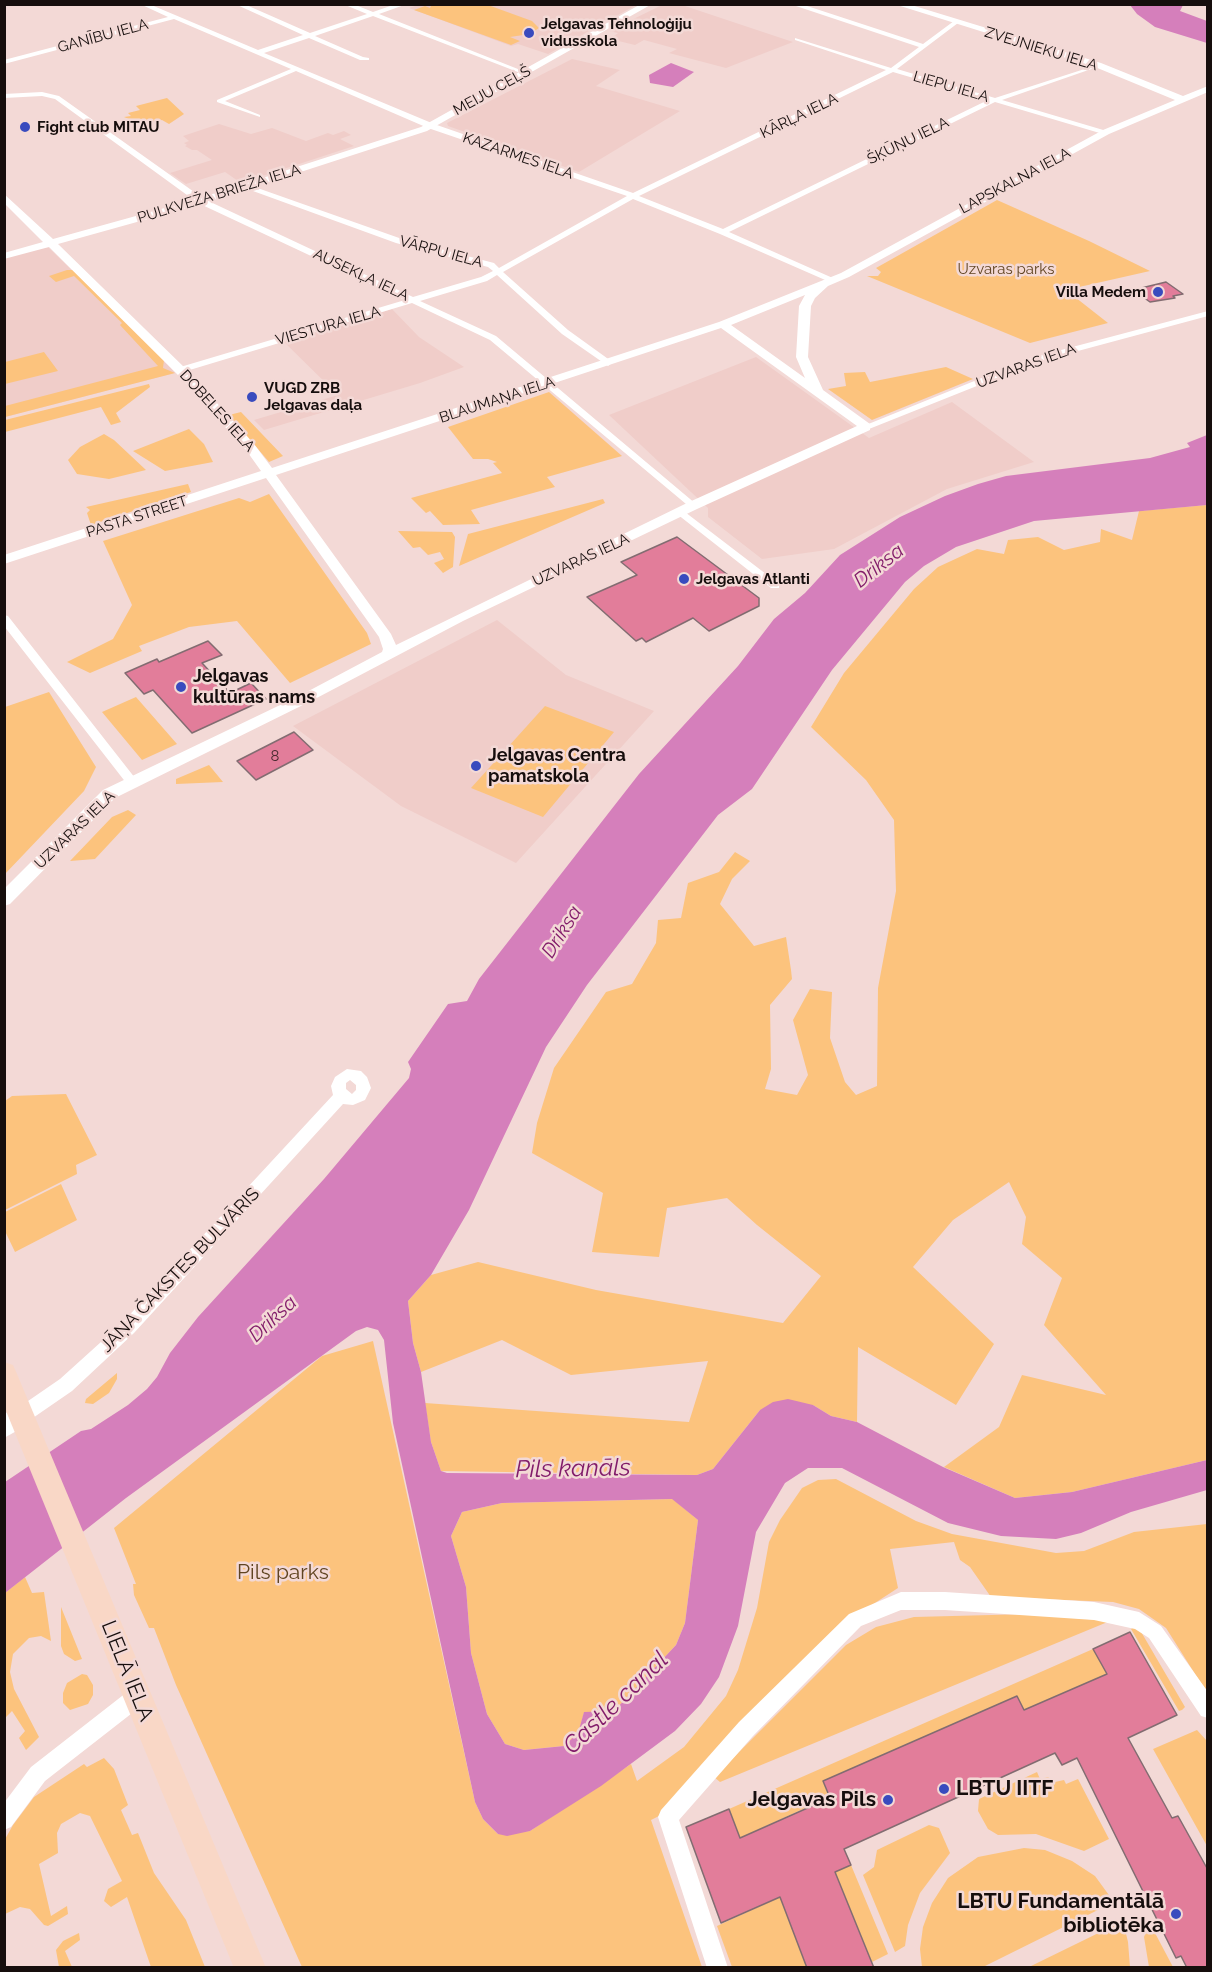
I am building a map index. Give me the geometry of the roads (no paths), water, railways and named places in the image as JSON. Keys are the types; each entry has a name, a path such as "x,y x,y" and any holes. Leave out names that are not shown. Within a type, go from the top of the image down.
{"main road":[{"name":"LIELĀ IELA","path":"4,1374 13,1422 42,1467 250,1968"}],"street":[{"name":"GANĪBU IELA","path":"143,4 172,18"},
{"path":"238,4 362,59 367,59"},
{"path":"346,4 525,73"},
{"path":"260,52 404,4"},
{"name":"MEIJU CEĻŠ","path":"431,126 614,21 648,4"},
{"path":"793,4 924,46"},
{"name":"ZVEJNIEKU IELA","path":"898,4 1098,65 1182,99"},
{"name":"GANĪBU IELA","path":"4,62 172,18"},
{"name":"KAZARMES IELA","path":"172,18 260,52 431,126 633,196 723,232 829,282"},
{"name":"KĀRĻA IELA","path":"633,196 892,70 956,22"},
{"name":"LIEPU IELA","path":"797,39 892,70 1106,132"},
{"name":"ŠĶŪŅU IELA","path":"723,232 996,100 1098,65"},
{"path":"258,116 219,101 296,69"},
{"name":"LAPSKALNA IELA","path":"723,324 829,282 1106,132 1208,89"},
{"name":"AUSEKĻA IELA","path":"4,96 42,94 57,97 201,201 493,338 548,382 686,509"},
{"name":"PULKVEŽA BRIEŽA IELA","path":"4,256 201,201 431,126"},
{"name":"VĀRPU IELA","path":"246,187 399,241 473,258 498,270 565,333 608,363"},
{"name":"VIESTURA IELA","path":"180,370 468,285 633,196"},
{"name":"DOBELES IELA","path":"4,198 180,370 270,474 386,637 390,649 388,655"},
{"name":"LAPSKALNA IELA","path":"818,393 802,357 805,306 810,296 829,282"},
{"name":"UZVARAS IELA","path":"4,900 109,794 458,618 686,509 866,427 1034,360 1208,313"},
{"path":"723,324 866,427"},
{"name":"BLAUMAŅA IELA","path":"270,474 723,324"},
{"path":"776,363 802,357"},
{"name":"PASTA STREET","path":"4,560 270,474"},
{"path":"686,509 775,586"},
{"path":"4,618 131,781"},
{"name":"JĀŅA ČAKSTES BULVĀRIS","path":"13,1422 66,1385 128,1328 341,1096"},
{"path":"718,1968 668,1817 746,1729 855,1620 901,1601 912,1601 1094,1611 1139,1621 1155,1632 1208,1709"},
{"path":"4,1820 38,1774 138,1696"}],"water":[{"path":"1130,5 1183,5 1180,11 1207,21 1207,43 1155,27 1137,14"},
{"path":"671,63 694,72 673,87 650,83 649,75"},
{"name":"Driksa","path":"1207,435 1207,505 1034,521 956,547 924,566 905,582 832,670 752,789 718,815 587,985 546,1047 469,1210 431,1275 408,1301 413,1343 421,1372 431,1442 441,1471 447,1473 697,1475 713,1469 760,1410 773,1402 788,1399 813,1405 831,1416 857,1422 943,1467 1015,1498 1072,1492 1207,1460 1207,1490 1131,1512 1081,1533 1056,1539 1001,1536 948,1523 842,1468 808,1468 785,1483 756,1532 738,1626 719,1677 701,1704 675,1731 601,1786 530,1831 507,1836 498,1834 483,1819 475,1802 393,1423 384,1340 378,1330 367,1327 356,1331 126,1498 5,1593 5,1482 81,1431 91,1429 128,1405 147,1389 157,1377 170,1353 198,1317 324,1179 409,1078 411,1069 408,1062 448,1004 467,1001 479,979 639,774 738,666 774,619 805,593 840,555 900,517 945,496 1006,476 1150,458 1190,447 1187,443","holes":["672,1499 698,1520 685,1623 676,1645 614,1711 584,1712 578,1733 564,1746 524,1750 505,1744 487,1714 471,1653 466,1587 451,1536 462,1512 502,1503"]}],"place":[{"name":"Jelgavas Tehnoloģiju vidusskola","path":"529,33"},
{"name":"Fight club MITAU","path":"25,127"},
{"name":"Villa Medem","path":"1158,292"},
{"name":"VUGD ZRB Jelgavas daļa","path":"252,397"},
{"name":"Jelgavas Atlanti","path":"684,579"},
{"name":"Jelgavas kultūras nams","path":"181,687"},
{"name":"Jelgavas Centra pamatskola","path":"476,766"},
{"name":"LBTU IITF","path":"944,1789"},
{"name":"Jelgavas Pils","path":"888,1800"},
{"name":"LBTU Fundamentālā bibliotēka","path":"1176,1914"}],"park label":[{"name":"Uzvaras parks","path":"1006,269"},
{"name":"Pils parks","path":"283,1573"}],"water label":[{"name":"Pils kanāls","path":"573,1469"},
{"name":"Castle canal","path":"616,1703"}]}
